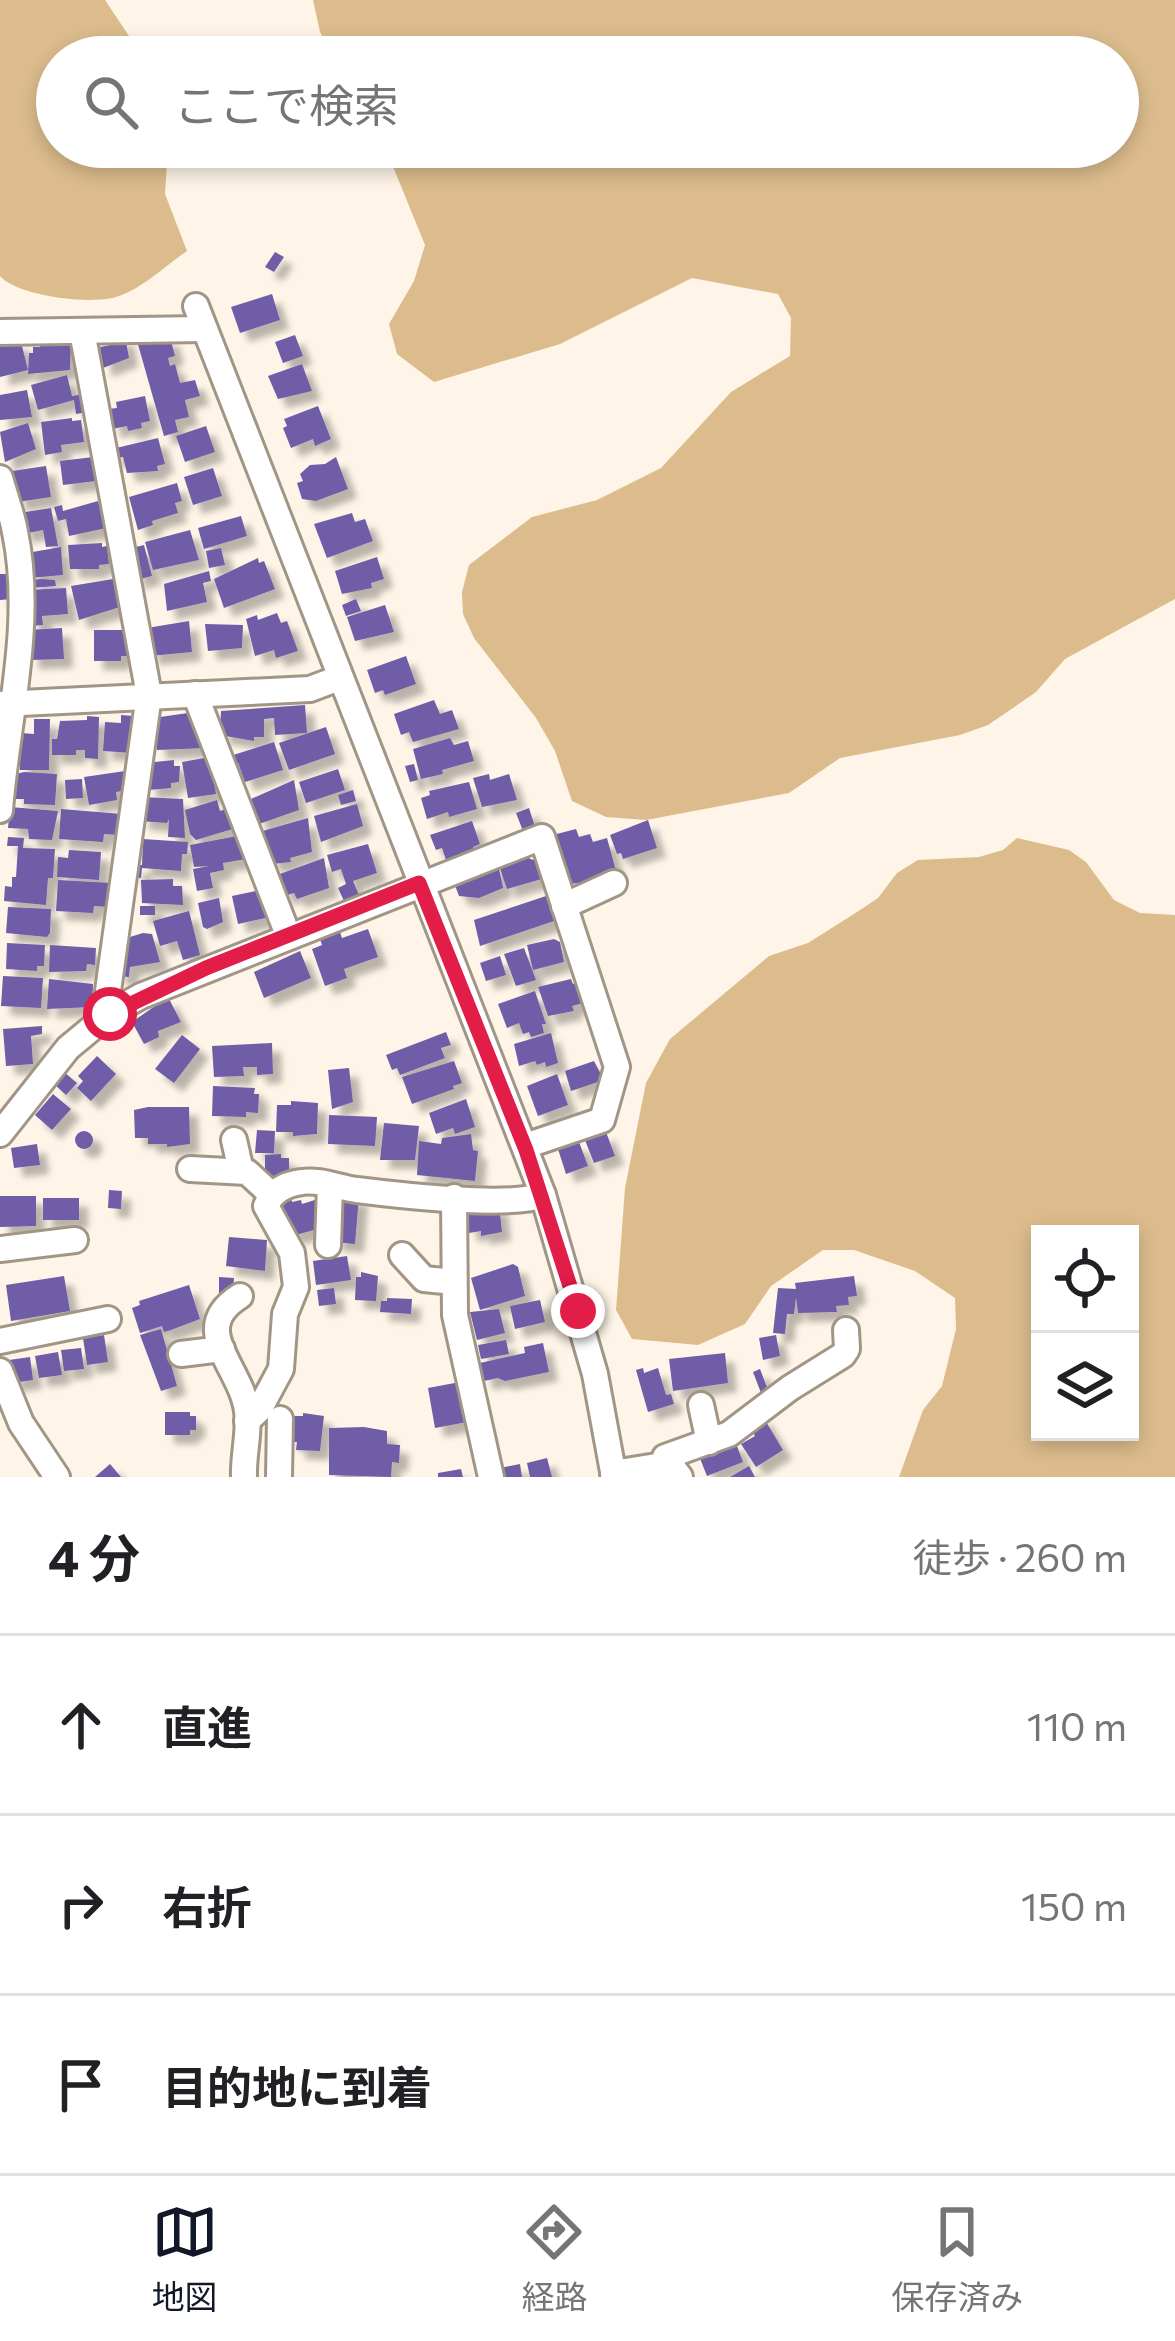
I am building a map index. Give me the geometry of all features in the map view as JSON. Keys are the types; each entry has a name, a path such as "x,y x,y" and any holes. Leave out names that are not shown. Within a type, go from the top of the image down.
{"street":[{"path":"0,332 82,331 200,317 543,1195 595,1374 613,1475 675,1470"},
{"path":"82,331 149,695 108,991 110,1014"},
{"path":"0,478 16,535 0,810"},
{"path":"6,704 310,689 339,678"},
{"path":"195,694 288,935"},
{"path":"0,1134 68,1048 110,1014 142,996 542,837 617,1067 602,1120 525,1145"},
{"path":"565,906 614,883"},
{"path":"234,1140 241,1171"},
{"path":"190,1169 241,1171 272,1195"},
{"path":"248,1420 259,1410 280,1370 283,1325 296,1288 292,1253 266,1206 272,1195 307,1180 454,1197 530,1200 543,1195"},
{"path":"328,1245 330,1185"},
{"path":"454,1197 459,1342 491,1477"},
{"path":"0,1249 76,1240"},
{"path":"403,1256 424,1280 454,1282"},
{"path":"240,1296 218,1313 216,1321 222,1349 242,1388 248,1420 244,1477"},
{"path":"0,1341 108,1319"},
{"path":"675,1470 665,1457 729,1434 843,1355 846,1330"},
{"path":"182,1354 222,1349"},
{"path":"0,1371 21,1423 57,1477"},
{"path":"701,1405 709,1442"},
{"path":"279,1477 280,1419"}],"shaded area":[{"path":"0,0 105,0 129,36 36,36 36,168 167,168 165,194 187,251 125,294 104,299 55,297 22,289 0,276"},
{"path":"313,0 1175,0 1175,599 1065,659 1036,692 988,725 960,735 840,758 789,793 646,820 606,817 572,801 555,751 536,718 474,638 463,614 462,592 469,565 532,517 597,500 661,468 731,392 790,356 791,318 778,294 692,278 560,344 434,382 397,354 389,324 414,281 425,245 394,168 1139,168 1139,36 322,36"},
{"path":"1017,838 1069,850 1086,862 1114,900 1140,913 1175,915 1175,1477 899,1477 923,1410 942,1386 956,1329 955,1298 915,1271 854,1250 823,1250 771,1286 745,1324 698,1345 632,1339 616,1310 625,1188 646,1083 670,1039 769,956 808,943 854,914 878,898 897,873 918,860 979,857 1003,850"}],"building":[{"path":"275,252 284,257 274,272 265,267"},
{"path":"272,294 280,320 240,333 231,307"},
{"path":"295,335 303,356 283,363 275,342"},
{"path":"125,336 129,358 103,368 100,347 116,344 115,338"},
{"path":"170,337 175,356 168,358 170,366 175,364 180,383 195,380 200,396 185,400 189,417 175,420 178,432 164,436 137,341"},
{"path":"41,340 71,341 70,370 28,374 29,353 40,347"},
{"path":"21,342 28,370 0,377 0,343"},
{"path":"302,364 312,391 278,399 268,376"},
{"path":"67,375 72,396 85,394 87,412 76,414 74,400 38,410 31,385"},
{"path":"27,390 32,417 0,420 0,395"},
{"path":"145,396 150,421 128,431 127,426 112,429 108,409 117,408 116,402"},
{"path":"318,406 331,439 315,446 313,439 291,448 284,419"},
{"path":"81,420 84,442 61,445 62,452 45,455 41,422"},
{"path":"28,423 36,449 5,462 0,432"},
{"path":"206,426 215,452 185,462 176,436"},
{"path":"158,438 165,464 157,466 158,471 127,473 123,457 114,459 112,449"},
{"path":"93,457 96,481 63,485 60,461"},
{"path":"336,457 348,489 316,501 302,499 297,483 303,481 300,474 310,465"},
{"path":"46,466 51,497 17,502 12,471"},
{"path":"213,468 222,496 193,505 184,477"},
{"path":"177,483 182,501 175,503 178,513 138,530 129,497"},
{"path":"98,501 100,508 106,507 111,527 69,536 66,519 58,521 54,507 62,505 63,511"},
{"path":"51,508 58,546 46,547 43,530 23,534 19,513"},
{"path":"352,513 355,522 365,519 373,541 327,558 314,524"},
{"path":"241,516 247,536 204,549 198,528"},
{"path":"190,530 199,560 153,570 145,542"},
{"path":"68,545 107,546 109,564 99,569 70,569"},
{"path":"144,545 152,576 136,580 128,549"},
{"path":"61,547 63,575 29,578 27,553"},
{"path":"221,548 225,565 209,568 206,551"},
{"path":"377,557 384,579 371,583 372,588 342,594 335,571"},
{"path":"258,558 259,563 264,561 275,589 224,608 214,579"},
{"path":"209,571 211,581 203,583 207,602 167,611 164,584"},
{"path":"0,574 9,574 11,599 0,600"},
{"path":"113,579 115,589 122,588 126,605 79,620 71,586"},
{"path":"29,580 55,580 56,586 30,588"},
{"path":"66,588 68,614 42,616 43,625 30,626 28,590"},
{"path":"356,599 361,611 346,616 342,605"},
{"path":"385,605 394,632 355,641 347,617"},
{"path":"277,613 281,623 287,621 298,651 276,658 274,650 255,656 246,619"},
{"path":"189,621 192,652 150,656 147,628"},
{"path":"205,624 243,625 242,648 208,651"},
{"path":"62,628 64,659 30,660 28,630"},
{"path":"94,630 126,630 126,639 133,639 133,656 94,661"},
{"path":"406,656 416,684 385,695 383,690 375,693 367,670"},
{"path":"434,700 440,714 452,710 459,729 413,742 409,732 401,735 394,714"},
{"path":"305,705 307,733 275,735 274,718 264,719 264,737 254,737 254,741 220,735 221,711"},
{"path":"188,713 189,720 196,719 205,748 157,750 153,718"},
{"path":"121,715 133,716 133,753 103,751 105,722 121,723"},
{"path":"87,716 99,717 98,759 85,758 85,750 52,755 52,739 57,739 60,721 87,720"},
{"path":"34,719 50,719 49,770 20,770 18,742 21,733 34,734"},
{"path":"326,727 335,754 289,770 279,743"},
{"path":"450,738 454,745 468,741 474,761 421,779 413,749"},
{"path":"274,742 283,770 245,782 238,763 230,766 227,757"},
{"path":"210,757 216,794 188,798 182,762"},
{"path":"174,760 174,766 180,766 179,782 171,783 171,788 148,790 145,763"},
{"path":"414,764 418,780 410,782 405,766"},
{"path":"338,769 345,790 306,803 299,782"},
{"path":"125,771 128,790 116,792 117,800 89,805 84,777"},
{"path":"16,774 57,774 55,805 24,804 24,799 15,799"},
{"path":"489,774 490,780 509,774 517,800 482,807 473,778"},
{"path":"82,779 83,798 66,799 65,780"},
{"path":"294,780 299,810 259,824 251,799"},
{"path":"469,782 477,809 427,819 421,798 430,795 429,791"},
{"path":"353,790 356,801 341,805 338,795"},
{"path":"141,797 183,799 185,838 168,837 169,819 167,823 140,821"},
{"path":"217,800 220,811 230,808 236,828 196,840 185,810"},
{"path":"357,804 363,826 321,842 314,816"},
{"path":"10,807 58,811 52,840 29,839 28,829 8,828"},
{"path":"529,808 535,827 523,831 516,813"},
{"path":"61,809 122,814 121,835 104,834 103,842 59,839"},
{"path":"308,818 312,852 272,864 259,832"},
{"path":"648,820 657,848 623,859 610,835"},
{"path":"472,821 480,844 473,847 475,852 447,863 430,835"},
{"path":"576,829 579,837 590,834 593,842 607,838 616,871 596,877 597,881 570,884 553,835"},
{"path":"237,836 243,839 246,859 223,863 224,870 210,873 213,888 197,891 193,869 209,866 194,867 190,845"},
{"path":"8,837 24,838 23,848 55,849 46,905 4,901 5,886 12,887 12,877 16,877 18,846 7,846"},
{"path":"143,839 188,842 181,871 142,868 141,878 133,877 134,864 142,865"},
{"path":"368,844 377,873 353,881 359,895 344,901 338,888 346,884 341,869 332,872 327,855"},
{"path":"69,850 101,852 99,880 57,877 58,857 68,858"},
{"path":"527,854 540,861 545,878 507,889 498,863"},
{"path":"324,858 329,888 297,899 294,893 284,896 277,875"},
{"path":"498,863 503,888 479,898 459,896 453,880"},
{"path":"173,879 173,886 182,886 183,905 142,903 141,880"},
{"path":"58,880 112,883 110,907 94,906 93,913 56,911"},
{"path":"261,890 270,917 238,924 232,896"},
{"path":"549,895 557,920 480,946 474,920"},
{"path":"219,898 223,922 207,929 198,903"},
{"path":"140,906 155,906 155,915 140,915"},
{"path":"8,907 51,909 50,933 47,937 6,933"},
{"path":"189,911 200,955 183,960 177,941 160,946 153,921"},
{"path":"368,929 378,957 344,969 347,978 325,986 312,949 322,945 320,939"},
{"path":"152,934 160,962 130,967 129,977 116,976 120,940"},
{"path":"560,942 564,962 533,970 527,945"},
{"path":"7,943 45,945 44,966 37,966 37,971 6,969"},
{"path":"50,945 96,948 95,965 87,964 86,971 49,972"},
{"path":"524,948 536,980 516,986 504,954"},
{"path":"300,951 311,978 264,998 254,972"},
{"path":"500,956 506,975 486,981 480,963"},
{"path":"3,976 43,978 41,1008 1,1006"},
{"path":"49,979 93,984 92,1007 47,1009"},
{"path":"571,979 573,984 579,982 583,1003 572,1006 574,1011 548,1016 538,987"},
{"path":"535,991 546,1024 542,1024 544,1033 523,1034 519,1023 507,1028 498,1004"},
{"path":"168,997 181,1022 158,1031 159,1037 144,1044 132,1022"},
{"path":"42,1026 42,1034 31,1036 33,1064 6,1066 3,1029"},
{"path":"446,1032 451,1045 441,1048 445,1058 400,1075 397,1068 392,1070 386,1055"},
{"path":"551,1033 558,1063 546,1067 545,1062 537,1065 535,1061 519,1066 514,1044"},
{"path":"182,1035 200,1049 174,1083 155,1069"},
{"path":"272,1043 273,1074 257,1075 257,1067 243,1067 244,1076 214,1077 212,1046"},
{"path":"97,1056 116,1074 91,1101 77,1088 83,1081 78,1076"},
{"path":"454,1061 462,1083 412,1104 402,1077"},
{"path":"594,1061 604,1080 571,1091 565,1071"},
{"path":"349,1068 353,1102 332,1109 328,1070"},
{"path":"64,1072 77,1083 66,1095 54,1084"},
{"path":"557,1074 568,1105 538,1116 527,1086"},
{"path":"213,1086 255,1088 258,1113 212,1116"},
{"path":"53,1094 71,1109 52,1130 35,1115"},
{"path":"466,1099 475,1127 436,1134 429,1113"},
{"path":"291,1101 318,1103 317,1134 276,1132 277,1105 291,1105"},
{"path":"189,1107 190,1144 167,1147 135,1138 134,1110"},
{"path":"329,1115 377,1117 375,1146 328,1144"},
{"path":"384,1123 419,1126 415,1160 380,1160"},
{"path":"257,1130 275,1131 274,1153 255,1153"},
{"path":"84,1131 93,1140 84,1149 75,1140"},
{"path":"606,1132 615,1156 594,1163 585,1140"},
{"path":"471,1134 473,1150 478,1151 475,1181 417,1175 419,1141 441,1144 442,1138"},
{"path":"579,1142 588,1166 566,1174 558,1149"},
{"path":"37,1144 40,1165 14,1168 11,1148"},
{"path":"265,1155 289,1158 289,1176 265,1178"},
{"path":"109,1190 122,1191 121,1209 108,1208"},
{"path":"337,1195 359,1196 355,1244 333,1242"},
{"path":"0,1196 36,1196 36,1226 0,1227"},
{"path":"291,1197 292,1202 301,1200 302,1204 318,1199 325,1227 292,1236 278,1200"},
{"path":"43,1198 79,1198 79,1220 43,1220"},
{"path":"499,1204 502,1232 469,1233 464,1211"},
{"path":"229,1237 267,1240 265,1271 226,1266"},
{"path":"347,1256 351,1280 316,1285 313,1261"},
{"path":"513,1264 518,1267 525,1296 480,1310 471,1278"},
{"path":"361,1272 378,1276 376,1301 355,1300 356,1277"},
{"path":"64,1276 70,1311 11,1321 6,1285"},
{"path":"854,1276 857,1296 848,1297 849,1305 836,1306 837,1312 798,1313 796,1298 794,1314 787,1314 785,1334 773,1333 778,1288 796,1289 795,1283"},
{"path":"219,1277 234,1278 233,1296 219,1295"},
{"path":"189,1285 200,1319 164,1332 162,1326 140,1333 132,1308 139,1301"},
{"path":"334,1288 336,1304 319,1306 317,1290"},
{"path":"412,1299 411,1314 380,1312 381,1301"},
{"path":"540,1300 545,1322 515,1329 510,1306"},
{"path":"499,1309 505,1333 477,1340 470,1312"},
{"path":"161,1329 177,1386 161,1391 140,1335"},
{"path":"104,1335 108,1362 87,1365 83,1338"},
{"path":"776,1335 780,1356 763,1360 759,1338"},
{"path":"506,1340 509,1354 481,1359 478,1345"},
{"path":"543,1343 549,1372 484,1381 480,1363 525,1353 524,1347"},
{"path":"81,1348 84,1369 64,1371 61,1350"},
{"path":"58,1352 62,1375 39,1378 35,1356"},
{"path":"725,1353 728,1383 673,1391 669,1359"},
{"path":"30,1357 33,1380 12,1383 9,1360"},
{"path":"643,1368 644,1373 658,1368 666,1395 671,1394 674,1404 648,1412 636,1370"},
{"path":"760,1369 770,1395 763,1398 753,1372"},
{"path":"460,1382 467,1422 435,1428 428,1388"},
{"path":"165,1412 190,1412 196,1416 196,1430 190,1430 190,1435 165,1435"},
{"path":"762,1415 783,1450 756,1467 741,1444 755,1436 749,1426"},
{"path":"290,1416 324,1416 320,1451 296,1450 297,1442 289,1442"},
{"path":"329,1428 387,1431 387,1444 400,1445 399,1463 392,1462 391,1477 329,1475"},
{"path":"735,1441 743,1462 707,1476 699,1456"},
{"path":"547,1458 552,1477 530,1477 527,1463"},
{"path":"110,1464 121,1477 95,1477"},
{"path":"520,1464 522,1477 501,1477 500,1468"},
{"path":"749,1466 755,1477 730,1477"},
{"path":"461,1469 463,1477 438,1477 438,1473"}],"route":[{"path":"110,1014 206,968 419,883 526,1150 578,1311"}]}
